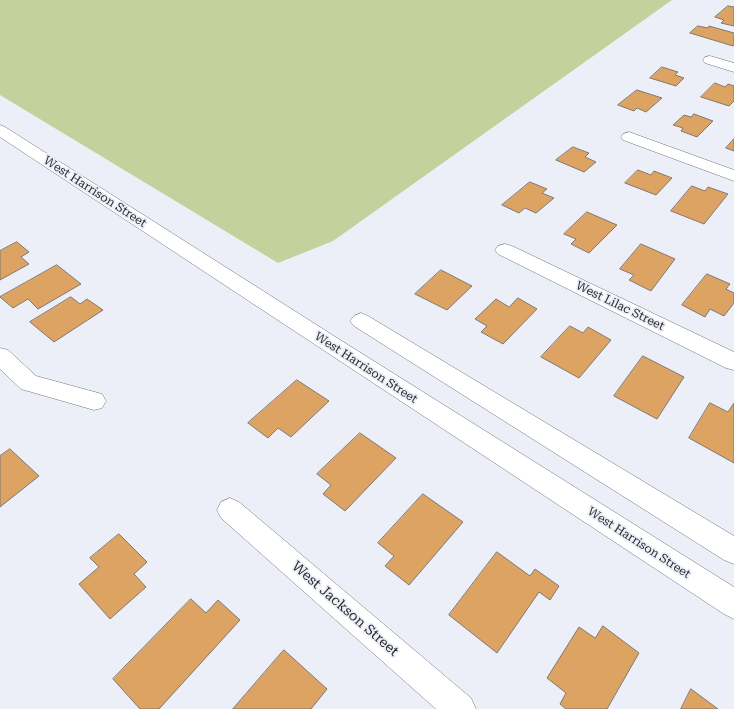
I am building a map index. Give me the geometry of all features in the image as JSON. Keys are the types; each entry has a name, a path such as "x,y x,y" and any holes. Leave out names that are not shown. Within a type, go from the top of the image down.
{"street":[{"path":"710,60 734,68"},
{"name":"West Harrison Street","path":"4,137 734,604"},
{"path":"629,137 734,176"},
{"name":"West Lilac Street","path":"505,250 734,362"},
{"path":"362,321 734,551"},
{"path":"0,356 29,383 94,401"},
{"name":"West Jackson Street","path":"230,510 460,709"}],"green space":[{"path":"0,0 672,0 333,241 278,263 0,95"}],"building":[{"path":"728,6 734,7 734,26 721,23 724,20 715,17"},
{"path":"698,26 708,28 709,26 734,33 733,46 690,33"},
{"path":"662,67 678,72 675,75 684,78 676,86 650,78"},
{"path":"715,83 725,87 728,84 734,86 734,101 729,106 701,97"},
{"path":"637,90 662,98 646,112 637,108 634,111 618,105"},
{"path":"694,114 713,121 697,137 681,131 683,128 673,125 684,115 691,117"},
{"path":"734,139 734,151 726,148"},
{"path":"573,147 589,153 585,157 596,162 584,172 556,160"},
{"path":"638,170 651,175 654,171 672,178 656,195 625,183"},
{"path":"530,182 547,189 542,193 554,198 536,213 525,208 519,213 502,205"},
{"path":"692,186 705,191 708,187 728,194 704,224 671,211"},
{"path":"587,212 617,225 589,253 571,244 576,239 564,234"},
{"path":"17,242 29,252 21,257 29,264 0,280 0,251"},
{"path":"641,244 675,259 651,291 629,280 634,275 620,269"},
{"path":"57,265 81,284 38,309 28,299 13,308 0,297"},
{"path":"441,270 472,286 447,310 415,294"},
{"path":"707,274 730,284 726,289 734,293 734,303 724,316 710,309 705,317 682,305"},
{"path":"71,297 80,304 87,299 103,310 54,342 30,322"},
{"path":"518,298 537,309 503,344 481,332 487,326 475,319 496,299 509,307"},
{"path":"570,326 583,333 588,327 611,340 579,378 541,357"},
{"path":"643,356 684,377 657,419 614,396"},
{"path":"297,380 329,401 291,437 278,428 268,438 248,423"},
{"path":"710,403 728,412 734,403 734,463 689,438"},
{"path":"360,433 396,458 345,511 323,494 331,485 317,474"},
{"path":"10,449 39,476 0,507 0,456"},
{"path":"423,494 463,522 409,585 385,566 394,556 378,543"},
{"path":"119,534 147,562 134,574 146,587 110,619 79,584 99,567 90,558"},
{"path":"497,552 530,576 535,569 559,586 550,600 539,592 497,653 449,615"},
{"path":"191,599 206,613 218,600 240,620 159,709 140,709 113,679"},
{"path":"603,626 639,653 607,709 566,709 560,704 566,693 547,678 579,627 595,638"},
{"path":"284,650 327,689 311,709 233,709"},
{"path":"691,689 718,709 681,709"}]}
